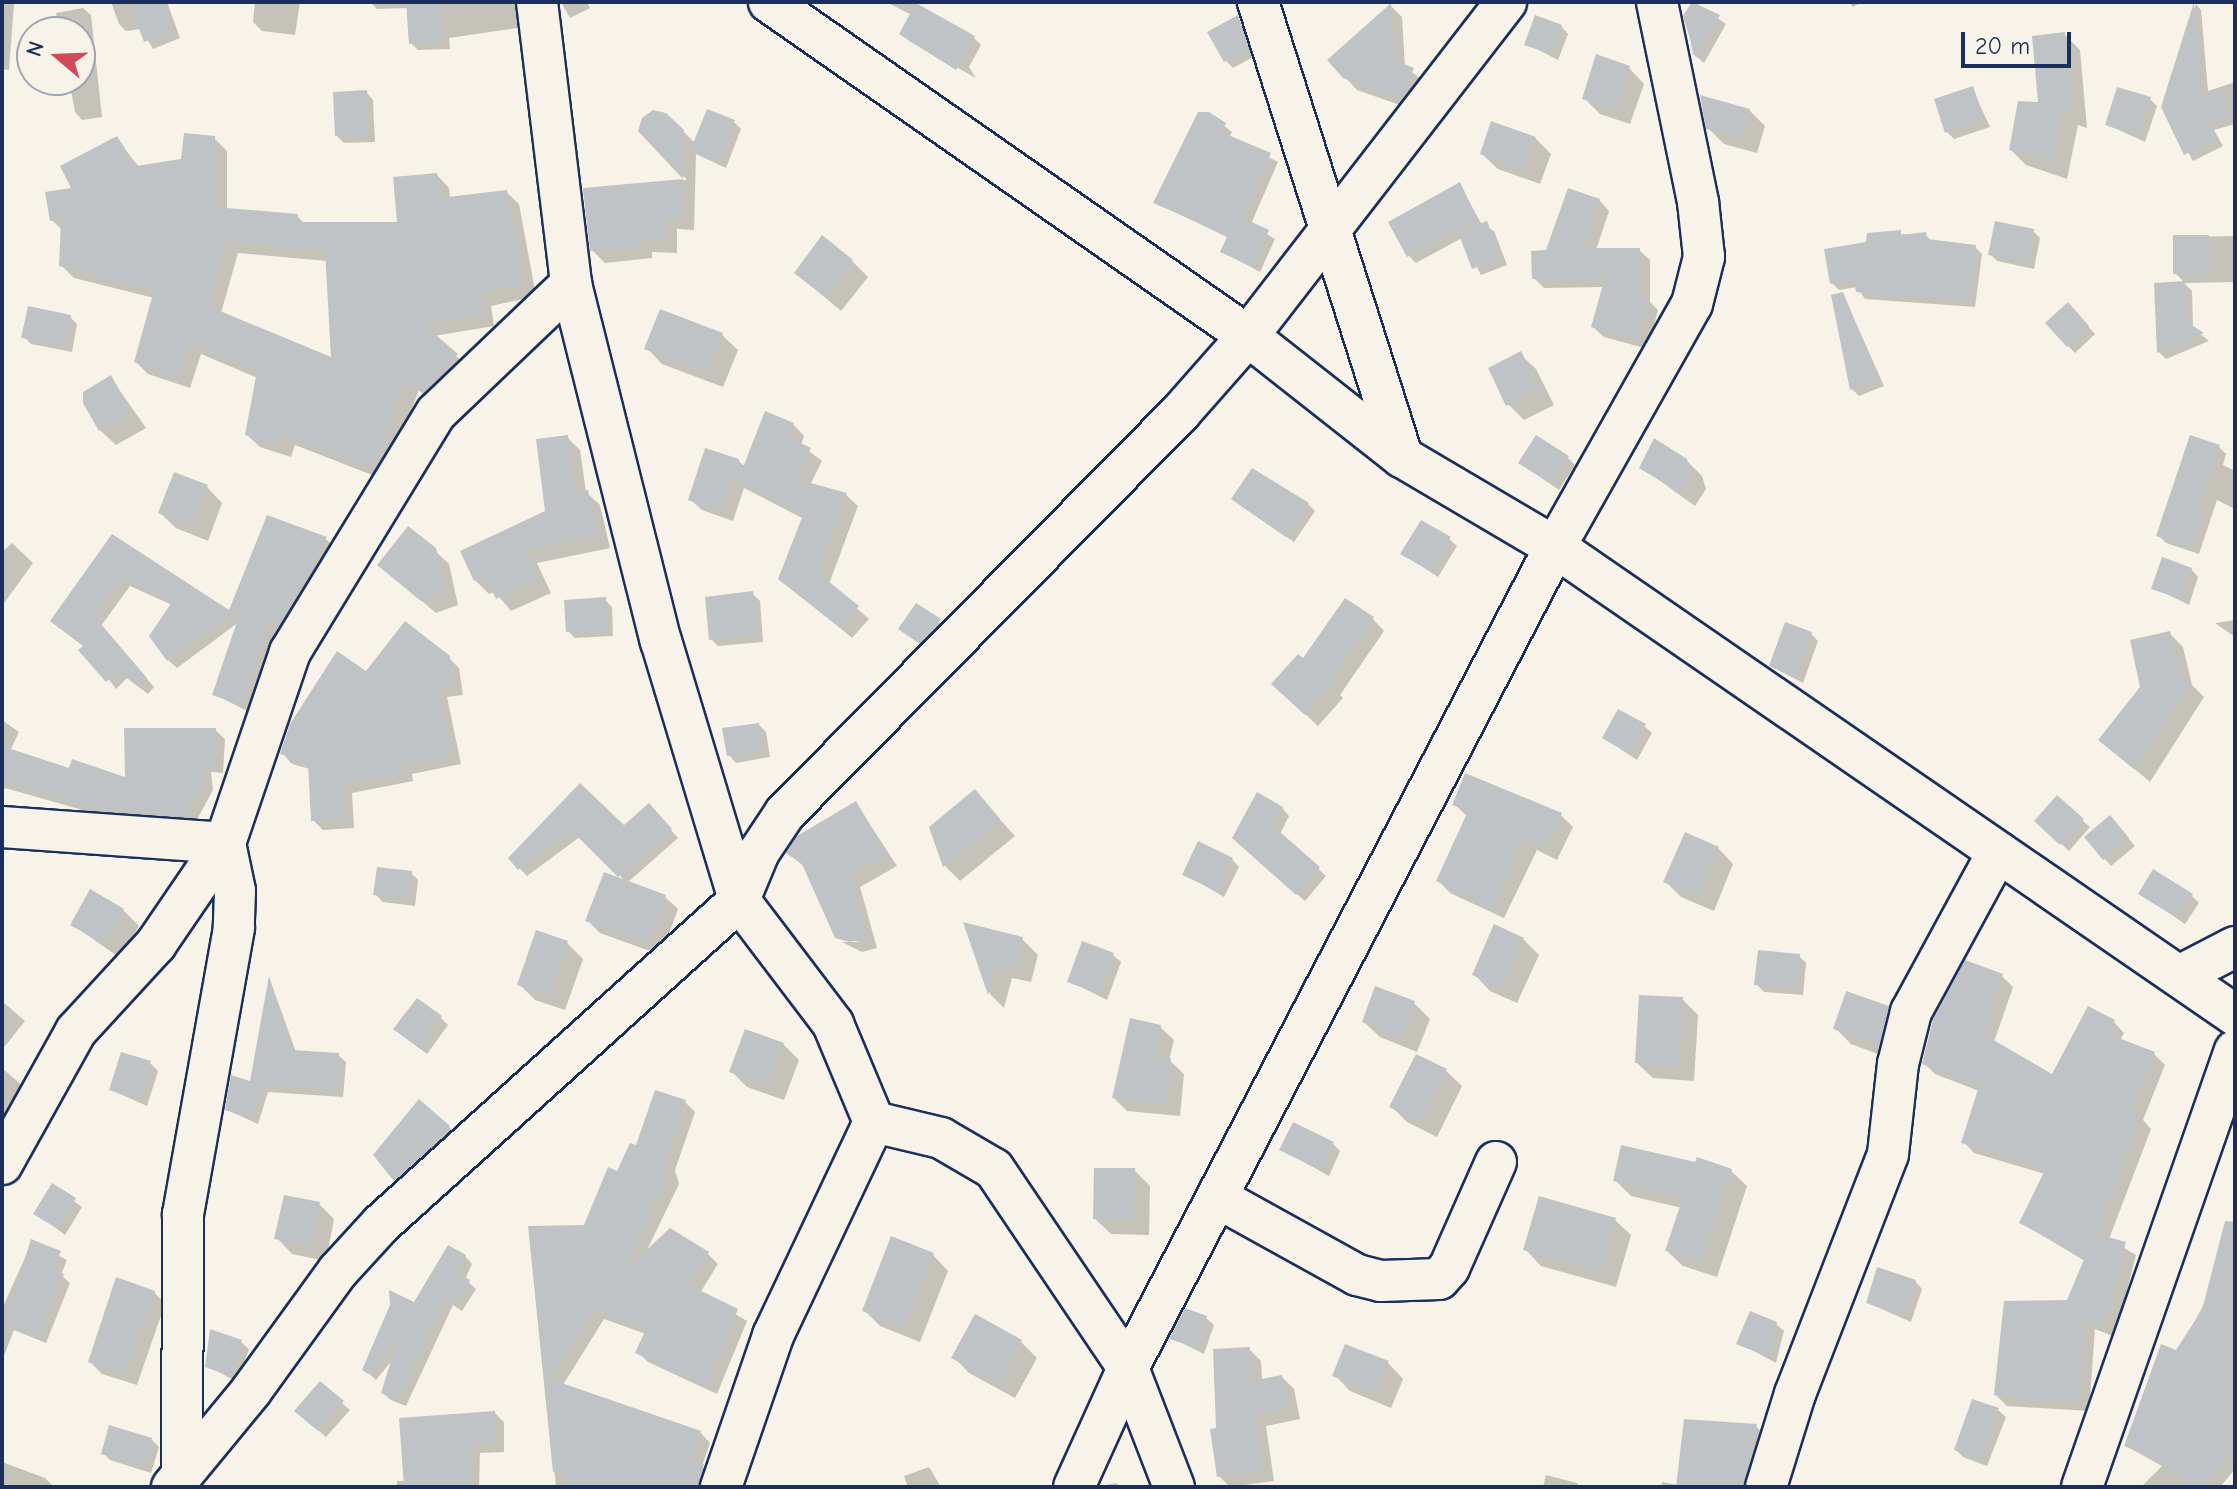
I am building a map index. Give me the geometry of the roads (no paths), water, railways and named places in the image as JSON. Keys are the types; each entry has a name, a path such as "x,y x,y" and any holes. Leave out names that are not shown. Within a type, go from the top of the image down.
{"street":[{"path":"537,2 571,284 661,641 739,900 833,1024 874,1122 773,1336 721,1487"},
{"path":"769,2 1248,336 1402,457 1555,547 2235,1015"},
{"path":"1258,2 1332,224 1402,457"},
{"path":"177,1481 251,1391 338,1271 381,1224 739,900 759,852 785,813 964,628 994,607 1044,546 1111,484 1248,336 1506,2"},
{"path":"1074,1487 1128,1368 1555,547 1692,304 1704,257 1698,202 1657,2"},
{"path":"2,1164 76,1031 156,944 225,843 290,652 436,413 571,284"},
{"path":"2,827 225,843"},
{"path":"177,1481 183,1214 234,928 235,891 225,843"},
{"path":"1766,1487 1795,1394 1888,1154 1898,1064 1911,1012 1998,852"},
{"path":"2179,976 2235,947"},
{"path":"2082,1487 2235,1051"},
{"path":"874,1122 941,1138 994,1169 1128,1368 1174,1487"},
{"path":"1218,1198 1357,1275 1381,1281 1439,1279 1449,1268 1496,1162"}]}
